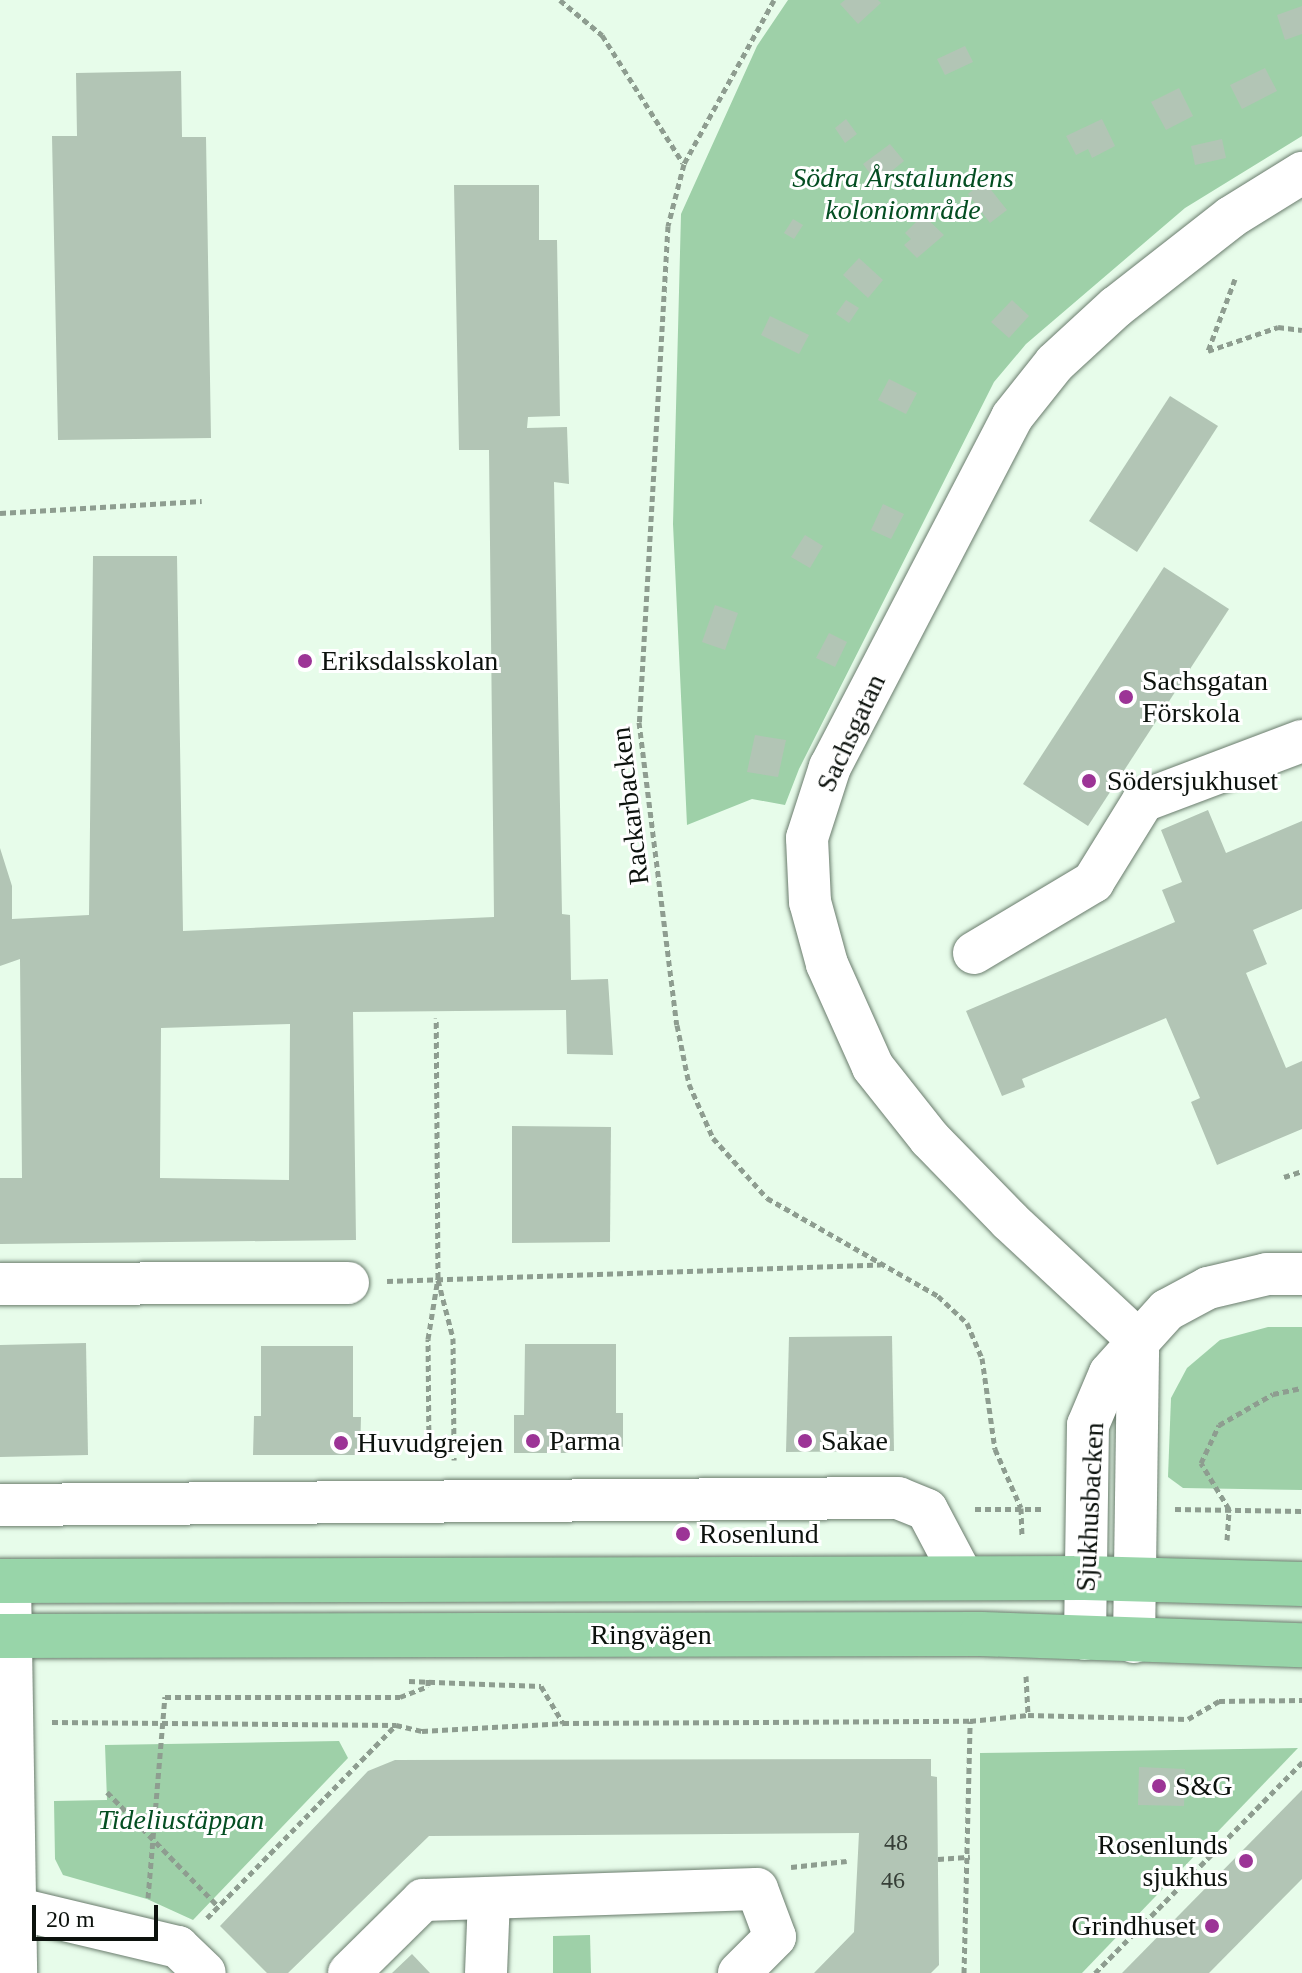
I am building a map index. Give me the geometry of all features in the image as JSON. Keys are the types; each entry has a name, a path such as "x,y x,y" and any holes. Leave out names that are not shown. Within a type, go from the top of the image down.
{"main road":[{"name":"Ringvägen","path":"5,1581 1085,1578 1302,1584"},
{"name":"Ringvägen","path":"5,1636 981,1634 1134,1642 1302,1645"}],"street":[{"name":"Sachsgatan","path":"1138,1340 1010,1221 930,1139 873,1067 827,964 810,902 807,838 830,767 1012,417 1055,363 1116,307 1231,217 1302,173"},
{"path":"974,953 1093,882 1143,801 1302,741"},
{"name":"Sjukhusbacken","path":"1085,1639 1088,1425 1110,1373 1167,1310 1208,1288 1267,1274 1302,1274"},
{"path":"0,1284 348,1283"},
{"name":"Sjukhusbacken","path":"1134,1642 1138,1340"},
{"path":"0,1505 898,1498 927,1510 963,1578"},
{"path":"5,1581 5,1636 20,1719 14,1908 18,1973"},
{"path":"349,1973 423,1900 757,1889 775,1937 739,1973"},
{"path":"486,1973 489,1898"},
{"path":"14,1908 191,1960"}],"path":[{"path":"560,0 602,35 684,164"},
{"name":"Rackarbacken","path":"774,0 684,164 668,226 639,722 677,1025 689,1084 713,1138 767,1198 938,1296 967,1323 982,1358 995,1449 1021,1508"},
{"path":"1235,279 1208,351 1278,327 1302,330"},
{"path":"0,513 202,501"},
{"path":"429,1451 428,1339 438,1278 436,1018"},
{"path":"1284,1177 1302,1171"},
{"path":"348,1283 882,1265"},
{"path":"438,1278 453,1338 455,1450"},
{"path":"1229,1509 1201,1463 1219,1425 1273,1394 1302,1388"},
{"path":"428,1674 428,1686"},
{"path":"398,1679 428,1686 541,1686 563,1723"},
{"path":"148,1904 165,1697 400,1697 428,1686"},
{"path":"20,1719 396,1725 422,1731 563,1723 970,1721 1028,1715 1188,1719 1219,1701 1302,1700"},
{"path":"20,1719 50,1738"},
{"path":"964,1973 970,1857 970,1721"},
{"path":"191,1960 218,1906 396,1725"},
{"path":"1095,1973 1302,1762"},
{"path":"107,1792 218,1906"},
{"path":"938,1859 970,1857"},
{"path":"757,1889 790,1867 847,1861"},
{"path":"134,1900 156,1908"}],"green space":[{"name":"Södra Årstalundens koloniområde","path":"788,0 1302,0 1302,136 1185,208 1026,344 994,382 799,769 785,805 752,799 687,825 673,524 681,214 757,46"},
{"path":"1268,1327 1302,1327 1302,1490 1183,1488 1168,1477 1171,1398 1187,1368 1220,1340"},
{"name":"Tideliustäppan","path":"339,1741 348,1758 193,1920 147,1899 63,1875 55,1859 54,1801 107,1800 105,1745"},
{"path":"1298,1748 1082,1973 980,1973 980,1753"},
{"path":"590,1935 591,1973 553,1973 553,1936"}],"building":[{"path":"845,0 878,0 881,3 858,24 840,4"},
{"path":"1302,6 1302,34 1285,40 1277,15"},
{"path":"965,46 973,62 945,75 937,59"},
{"path":"1265,68 1277,91 1242,109 1230,85"},
{"path":"181,71 182,137 206,137 211,438 58,440 52,136 77,136 76,73"},
{"path":"1179,88 1193,116 1166,130 1151,102"},
{"path":"846,119 857,134 845,143 835,128"},
{"path":"1102,119 1115,146 1092,158 1088,149 1076,155 1066,136"},
{"path":"1222,139 1226,158 1195,165 1191,146"},
{"path":"890,144 904,161 877,183 863,164"},
{"path":"984,181 1007,210 990,223 968,194"},
{"path":"454,185 539,185 539,240 557,240 560,416 528,417 527,428 567,427 569,484 554,482 562,914 570,915 571,980 608,979 613,1055 567,1054 566,1010 353,1012 356,1240 0,1244 0,1178 22,1178 20,959 0,966 0,848 12,886 12,919 89,915 93,556 177,556 183,931 494,917 489,450 459,450","holes":["290,1024 289,1180 160,1178 161,1028"]},
{"path":"923,215 944,235 917,258 904,245 911,239 905,233"},
{"path":"793,219 803,225 794,239 784,233"},
{"path":"859,258 883,280 868,298 843,275"},
{"path":"846,300 859,308 849,323 836,314"},
{"path":"1012,300 1029,316 1009,338 991,322"},
{"path":"770,316 809,335 799,354 761,335"},
{"path":"889,379 917,393 906,414 878,400"},
{"path":"1170,396 1218,426 1137,552 1089,521"},
{"path":"883,504 904,514 891,539 871,530"},
{"path":"805,535 823,546 810,568 791,557"},
{"name":"Sachsgatan Förskola","path":"1164,567 1229,609 1088,826 1023,784"},
{"path":"715,605 738,613 725,650 702,642"},
{"path":"829,633 847,642 835,667 816,658"},
{"path":"755,735 786,740 778,777 747,772"},
{"path":"1208,810 1226,853 1302,821 1302,909 1253,930 1267,964 1246,973 1286,1068 1302,1061 1302,1129 1217,1165 1191,1102 1200,1098 1166,1018 1022,1079 1025,1087 1002,1096 966,1011 1175,922 1162,890 1182,882 1161,830"},
{"path":"512,1126 611,1127 610,1242 512,1243"},
{"path":"892,1336 894,1451 786,1452 789,1337"},
{"path":"86,1343 88,1455 0,1457 0,1345"},
{"path":"525,1344 616,1344 616,1413 623,1413 623,1453 514,1453 514,1415 524,1415"},
{"path":"261,1346 353,1346 353,1417 361,1417 360,1455 253,1455 254,1416 261,1416"},
{"path":"931,1759 931,1776 937,1777 939,1965 931,1973 814,1973 854,1932 859,1833 429,1836 288,1973 267,1973 220,1926 368,1771 395,1760"},
{"path":"1139,1767 1185,1769 1184,1806 1138,1805"},
{"name":"Grindhuset","path":"1302,1790 1302,1879 1209,1973 1122,1973"},
{"path":"412,1954 430,1973 392,1973"}],"place":[{"name":"Eriksdalsskolan","path":"305,661"},
{"name":"Sachsgatan Förskola","path":"1126,697"},
{"name":"Södersjukhuset","path":"1089,781"},
{"name":"Parma","path":"533,1441"},
{"name":"Sakae","path":"805,1441"},
{"name":"Huvudgrejen","path":"341,1443"},
{"name":"Rosenlund","path":"683,1534"},
{"name":"S&G","path":"1159,1786"},
{"name":"Rosenlunds sjukhus","path":"1246,1861"},
{"name":"Grindhuset","path":"1212,1926"}]}
